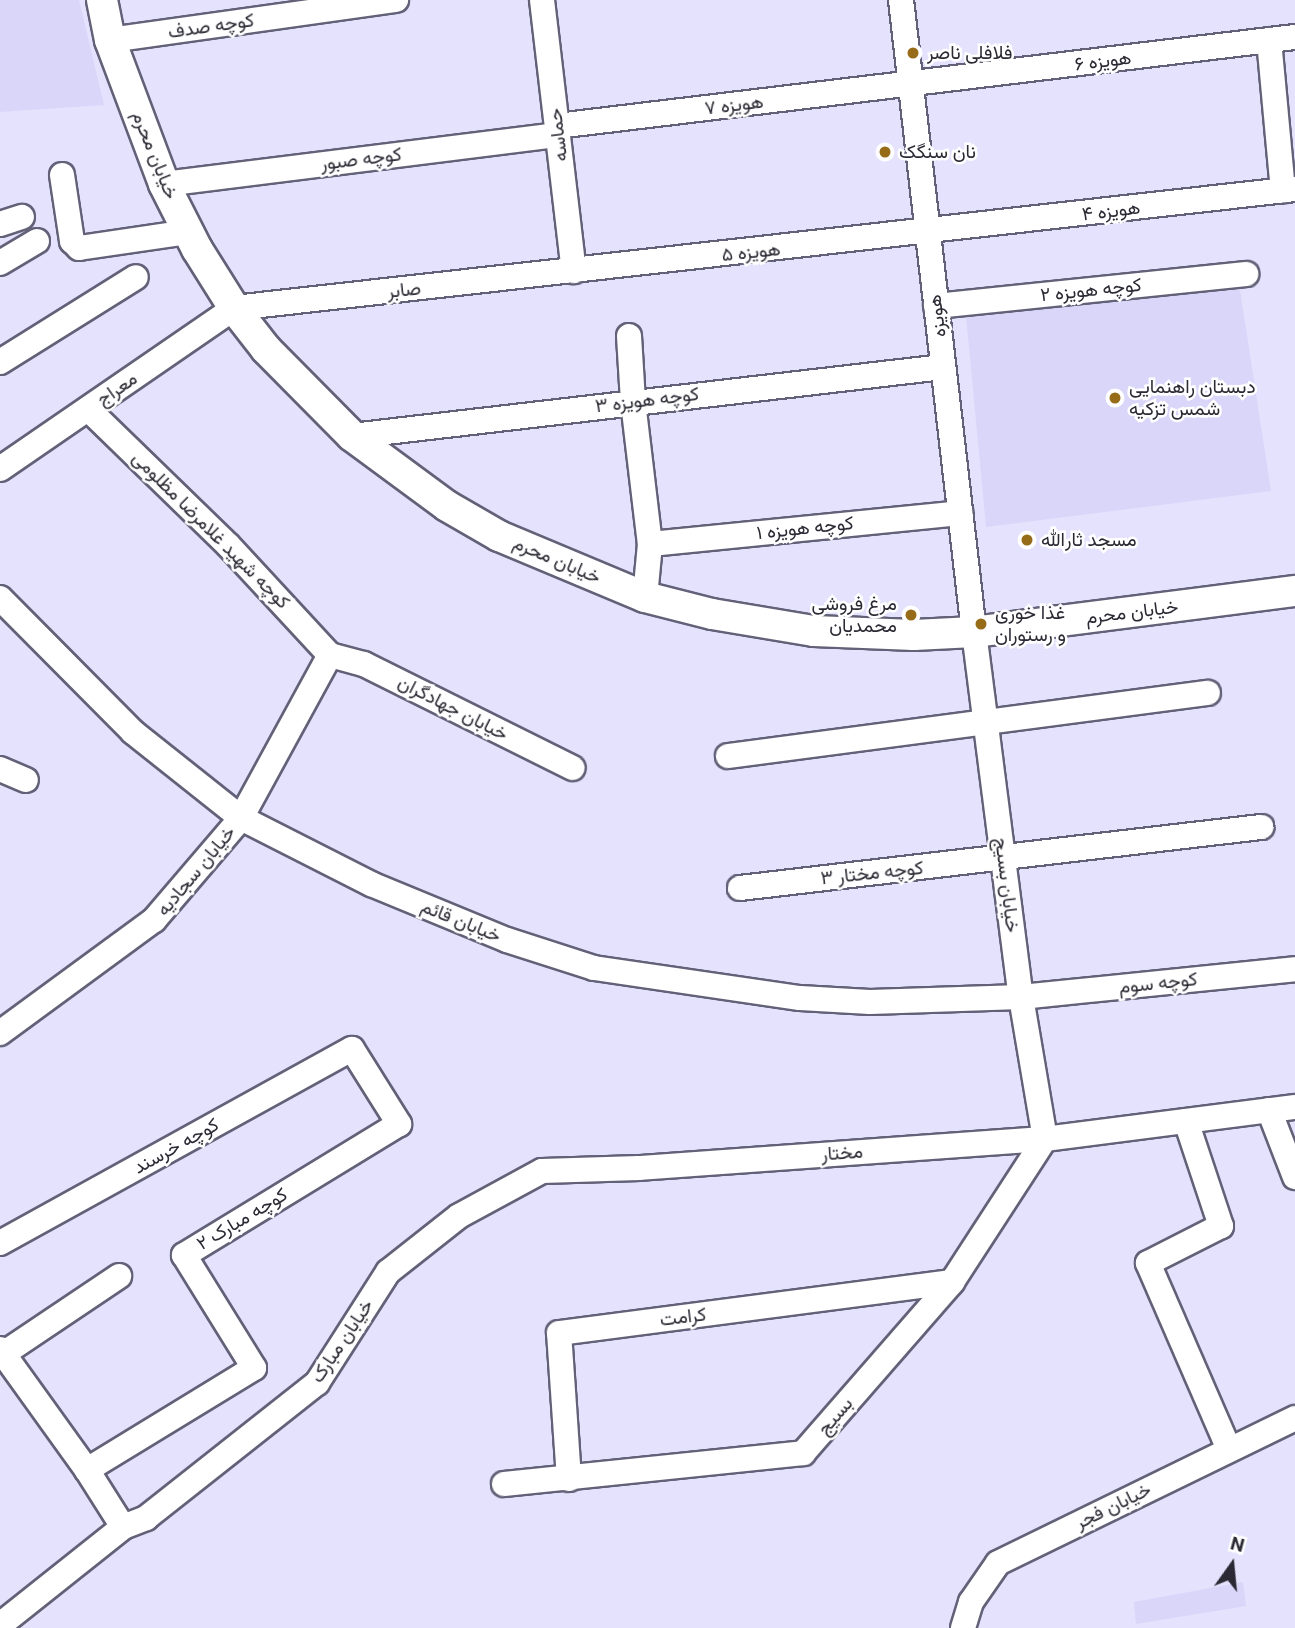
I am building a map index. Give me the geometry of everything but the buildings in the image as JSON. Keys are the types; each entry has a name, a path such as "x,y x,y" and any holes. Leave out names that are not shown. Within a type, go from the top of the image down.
{"street":[{"name":"خیابان محرم","path":"103,0 110,40 164,184 188,232 234,308 266,349 352,436 447,506 499,536 645,597 712,614 814,631 914,635 974,632 1295,591"},
{"name":"کوچه صدف","path":"110,40 396,0"},
{"name":"حماسه","path":"542,0 573,271"},
{"name":"هویزه","path":"901,0 974,632"},
{"name":"هویزه ۶","path":"911,84 1295,37"},
{"path":"1269,40 1289,190"},
{"name":"هویزه ۷","path":"557,131 911,84"},
{"name":"کوچه صبور","path":"164,184 557,131"},
{"path":"62,175 72,241 79,248 188,232"},
{"name":"هویزه ۴","path":"928,232 1289,190"},
{"name":"هویزه ۵","path":"573,271 928,232"},
{"path":"0,262 37,242"},
{"name":"صابر","path":"234,308 573,271"},
{"name":"کوچه هویزه ۲","path":"936,306 1246,274"},
{"path":"0,362 136,277"},
{"name":"معراج","path":"0,469 234,308"},
{"path":"629,336 633,402 650,544 645,597"},
{"name":"کوچه هویزه ۳","path":"352,436 943,367"},
{"name":"کوچه شهید غلامرضا مظلومی","path":"88,409 228,545 330,655"},
{"name":"کوچه هویزه ۱","path":"650,544 960,513"},
{"name":"خیابان قائم","path":"0,598 133,732 241,818 371,884 507,940 594,968 800,998 870,1002 1021,996"},
{"name":"خیابان بسیج","path":"974,632 1021,996 1045,1139"},
{"name":"خیابان جهادگران","path":"330,655 364,664 573,768"},
{"name":"خیابان سجادیه","path":"0,1033 154,920 241,818 330,655"},
{"path":"728,756 1209,693"},
{"path":"0,769 26,780"},
{"name":"کوچه مختار ۳","path":"740,888 1261,827"},
{"name":"کوچه سوم","path":"1021,996 1295,969"},
{"name":"کوچه خرسند","path":"0,1243 352,1049"},
{"name":"کوچه مبارک ۲","path":"87,1470 254,1368 184,1255 399,1124 352,1049"},
{"name":"مختار","path":"639,1168 1045,1139 1295,1107"},
{"path":"1269,1110 1295,1177"},
{"path":"1186,1121 1221,1226 1148,1263 1229,1449"},
{"name":"بسیج","path":"504,1484 803,1453 952,1282 1045,1139"},
{"name":"خیابان مبارک","path":"0,1625 123,1527 146,1518 317,1383 387,1272 459,1216 542,1171 639,1168"},
{"path":"119,1276 2,1351 87,1470 123,1527"},
{"name":"کرامت","path":"569,1479 559,1333 952,1282"},
{"name":"خیابان فجر","path":"963,1628 971,1602 998,1563 1295,1418"}],"shaded area":[{"path":"0,0 79,0 104,105 0,112"},
{"name":"دبستان راهنمایی شمس تزکیه","path":"1238,277 1271,491 986,527 965,305"},
{"path":"1243,1582 1246,1606 1136,1624 1134,1602"}],"place":[{"name":"فلافلی ناصر","path":"913,53"},
{"name":"نان سنگک","path":"885,152"},
{"name":"دبستان راهنمایی شمس تزکیه","path":"1115,398"},
{"name":"مسجد ثارالله","path":"1027,540"},
{"name":"مرغ فروشی محمدیان","path":"911,615"},
{"name":"غذا خوری و رستوران","path":"981,624"}]}
